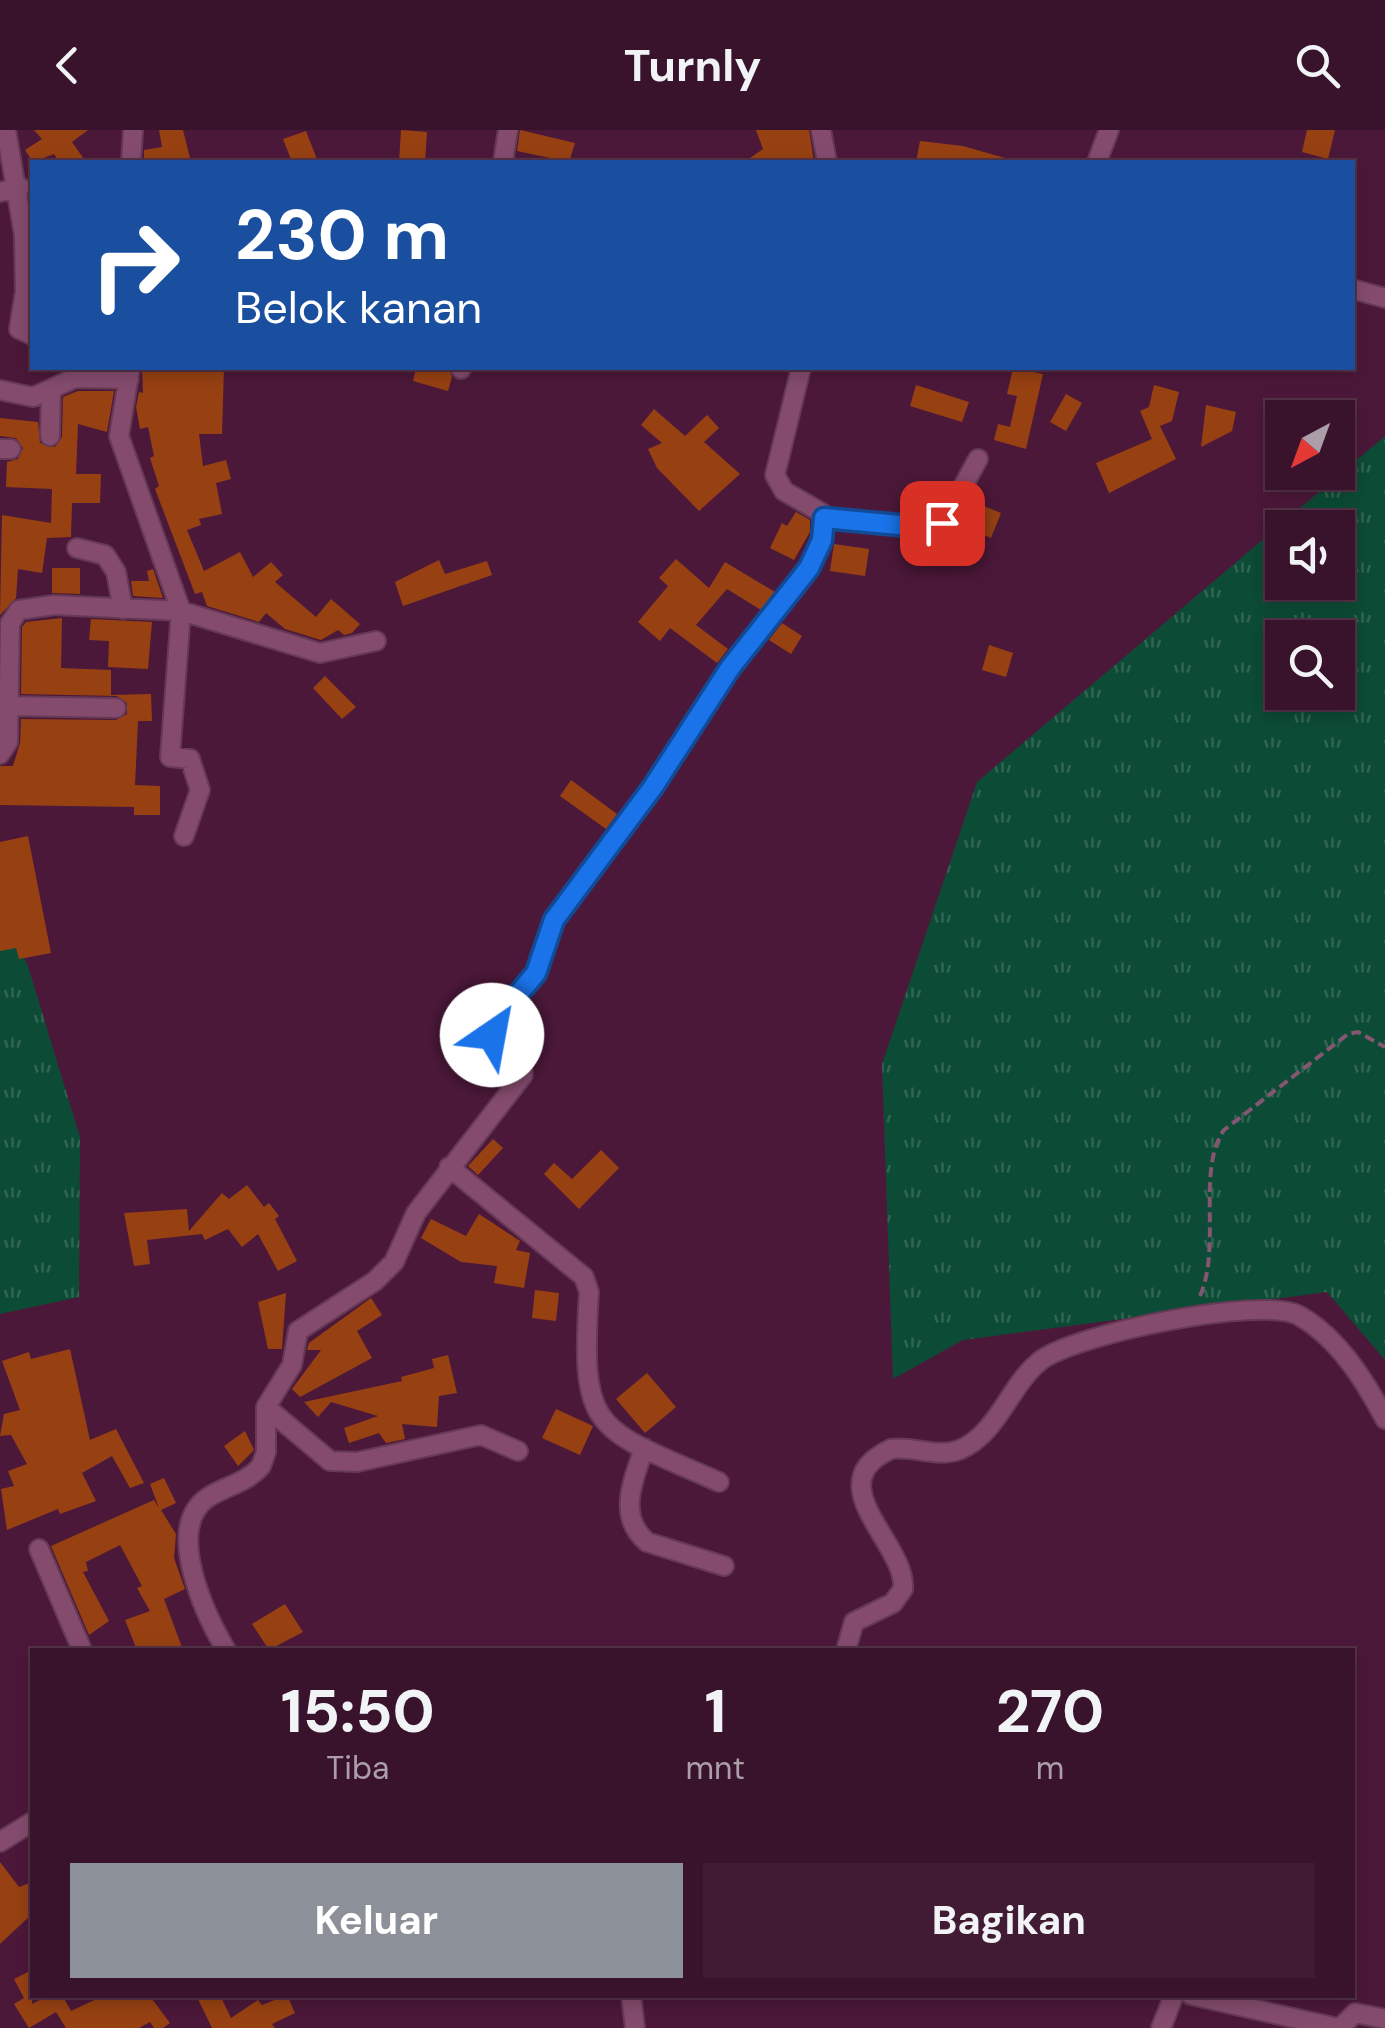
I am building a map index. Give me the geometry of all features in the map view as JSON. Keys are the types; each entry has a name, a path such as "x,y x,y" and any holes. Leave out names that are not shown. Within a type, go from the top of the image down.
{"street":[{"path":"6,130 20,187 26,272 18,325 23,334 30,335"},
{"path":"131,160 134,130"},
{"path":"502,160 508,130"},
{"path":"821,130 827,160"},
{"path":"1098,160 1109,130"},
{"path":"0,192 20,187"},
{"path":"1355,290 1385,298"},
{"path":"801,370 775,475 784,492 824,518 931,528 948,514 978,459"},
{"path":"0,390 33,397 88,376 129,373 119,436 181,611 170,757 190,759 200,790 184,836"},
{"path":"50,436 51,389"},
{"path":"225,1648 192,1574 192,1522 210,1496 261,1466 266,1452 266,1407 292,1365 298,1331 375,1281 394,1262 409,1224 448,1166 524,1073 494,1039 492,1027 536,973 554,920 653,787 730,668 809,568 822,540 824,518"},
{"path":"76,548 105,554 116,572 123,609"},
{"path":"0,754 8,742 5,630 14,613 26,608 54,605 181,611 320,653 376,641"},
{"path":"5,700 116,708"},
{"path":"448,1166 584,1277 588,1292 587,1390 606,1424 644,1448 719,1482"},
{"path":"847,1648 854,1622 893,1604 903,1590 902,1570 863,1500 862,1481 875,1459 891,1449 959,1450 984,1433 1043,1358 1092,1339 1188,1318 1272,1309 1296,1314 1344,1356 1385,1419"},
{"path":"266,1407 330,1462 358,1462 481,1435 518,1452"},
{"path":"644,1448 628,1497 638,1533 647,1542 724,1566"},
{"path":"39,1549 81,1648"},
{"path":"0,1842 30,1823"},
{"path":"630,1998 635,2028"},
{"path":"1161,2028 1173,1998"},
{"path":"1199,1998 1269,2020 1339,2028 1355,2014 1385,2018"}],"path":[{"path":"1188,1318 1212,1262 1213,1153 1224,1130 1348,1034 1358,1032 1385,1047"}],"green space":[{"path":"1385,436 1385,1360 1327,1292 963,1340 893,1379 882,1064 977,782 1265,538 1265,600 1355,600 1355,510 1298,510 1321,490 1355,490 1355,461"},
{"path":"0,917 27,963 80,1137 79,1297 0,1314"}],"building":[{"path":"34,130 88,130 72,142 85,160 58,160 54,154 32,160 25,150 42,139"},
{"path":"159,130 183,130 190,160 144,160 144,150 162,147"},
{"path":"401,130 427,132 425,160 399,160"},
{"path":"520,130 575,143 570,160 517,151"},
{"path":"756,130 809,130 814,160 747,160 763,149"},
{"path":"1307,130 1335,130 1328,159 1302,152"},
{"path":"306,131 317,160 291,160 283,139"},
{"path":"920,141 963,146 1005,158 1004,160 916,160"},
{"path":"142,370 224,370 222,434 199,434 203,466 226,460 231,479 216,483 222,514 199,519 201,525 187,530 204,571 240,552 253,577 271,562 283,575 275,582 316,617 331,599 360,624 352,633 344,635 338,630 321,640 285,629 266,613 259,622 207,606 202,592 195,594 155,489 159,486 150,458 154,456 148,427 140,429 136,407 139,392 143,393"},
{"path":"416,370 450,370 452,377 448,391 413,381"},
{"path":"1013,370 1043,374 1026,449 994,440 998,424 1010,427 1017,396 1007,394"},
{"path":"916,385 969,402 962,422 910,406"},
{"path":"1154,385 1179,392 1172,421 1160,426 1176,459 1109,493 1096,463 1152,439 1140,411 1149,407"},
{"path":"78,391 114,391 107,432 78,424 76,474 101,474 100,503 72,503 71,537 47,538 42,573 18,569 16,598 0,615 2,515 51,523 52,489 6,487 7,462 18,459 23,448 16,438 0,436 0,418 38,422 40,443 55,447 62,437 63,397"},
{"path":"1066,394 1082,403 1066,431 1050,422"},
{"path":"1206,405 1236,412 1232,431 1201,447"},
{"path":"654,409 685,436 707,415 719,428 704,442 740,474 699,511 657,468 648,449 662,443 641,425"},
{"path":"979,504 1001,513 991,538 969,529"},
{"path":"796,512 810,520 810,532 794,560 770,548 782,523 787,526"},
{"path":"834,544 869,549 865,576 830,571"},
{"path":"676,559 709,588 725,562 775,592 761,610 727,589 696,625 728,649 717,663 670,628 660,641 638,622 668,586 659,578"},
{"path":"439,560 445,574 487,561 492,575 403,606 395,582"},
{"path":"52,568 80,568 80,594 52,593"},
{"path":"153,569 163,598 133,596 131,581 149,581 147,571"},
{"path":"62,618 61,668 111,670 111,695 151,694 152,721 138,721 135,785 160,786 160,815 134,815 134,807 0,805 0,766 13,766 20,743 21,719 116,720 127,714 127,703 117,696 21,694 22,627 26,622"},
{"path":"91,619 152,622 148,669 108,667 109,641 89,640"},
{"path":"782,623 802,636 791,654 769,640"},
{"path":"989,645 1013,653 1006,677 982,670"},
{"path":"325,676 356,707 342,719 313,688"},
{"path":"571,780 617,814 606,829 560,796"},
{"path":"28,836 51,953 19,959 16,948 0,951 0,842"},
{"path":"493,1139 503,1148 478,1175 468,1166"},
{"path":"601,1150 619,1168 579,1209 544,1174 554,1163 572,1179"},
{"path":"247,1185 264,1207 269,1203 279,1216 275,1219 297,1261 278,1271 258,1234 242,1247 228,1229 205,1240 202,1234 147,1240 150,1264 134,1266 124,1213 187,1209 189,1231 222,1193 229,1199"},
{"path":"479,1214 520,1241 516,1250 530,1253 524,1288 494,1283 497,1266 461,1262 421,1238 431,1219 466,1236"},
{"path":"535,1290 559,1293 556,1321 532,1318"},
{"path":"286,1293 282,1349 268,1349 258,1302"},
{"path":"371,1298 382,1315 357,1331 372,1358 300,1397 292,1389 321,1350 307,1350 309,1343"},
{"path":"70,1349 90,1440 116,1429 144,1483 130,1488 112,1456 82,1473 96,1501 60,1514 58,1509 7,1530 1,1489 14,1486 8,1471 27,1464 11,1435 0,1436 4,1414 20,1410 2,1361 29,1352 31,1359"},
{"path":"448,1355 457,1393 439,1396 437,1427 402,1424 405,1439 386,1443 379,1433 349,1443 344,1428 378,1416 331,1402 318,1417 304,1402 402,1381 401,1377 434,1368 432,1359"},
{"path":"647,1373 676,1407 645,1433 616,1399"},
{"path":"556,1409 593,1426 580,1455 542,1438"},
{"path":"245,1431 254,1450 238,1466 224,1446"},
{"path":"164,1478 176,1503 161,1510 176,1534 174,1558 185,1589 164,1599 182,1648 136,1648 125,1620 150,1611 137,1588 142,1586 120,1545 86,1562 88,1571 83,1572 109,1621 89,1635 51,1546 154,1500 159,1508 150,1484"},
{"path":"285,1604 303,1632 268,1648 252,1624"},
{"path":"0,1862 19,1887 30,1883 30,1916 0,1944"},
{"path":"30,1971 32,2004 43,1998 64,1998 71,2011 99,1998 151,1998 170,2023 163,2028 154,2028 150,2022 139,2028 66,2028 56,2012 29,2028 14,2004 24,1998 14,1979"},
{"path":"197,1998 221,1998 231,2018 258,2000 262,2005 280,1998 288,1998 295,2013 272,2024 275,2028 212,2028"}],"route":[{"path":"492,1035 495,1022 536,973 554,920 653,787 730,668 809,568 819,551 824,518 931,528 942,523"}]}
